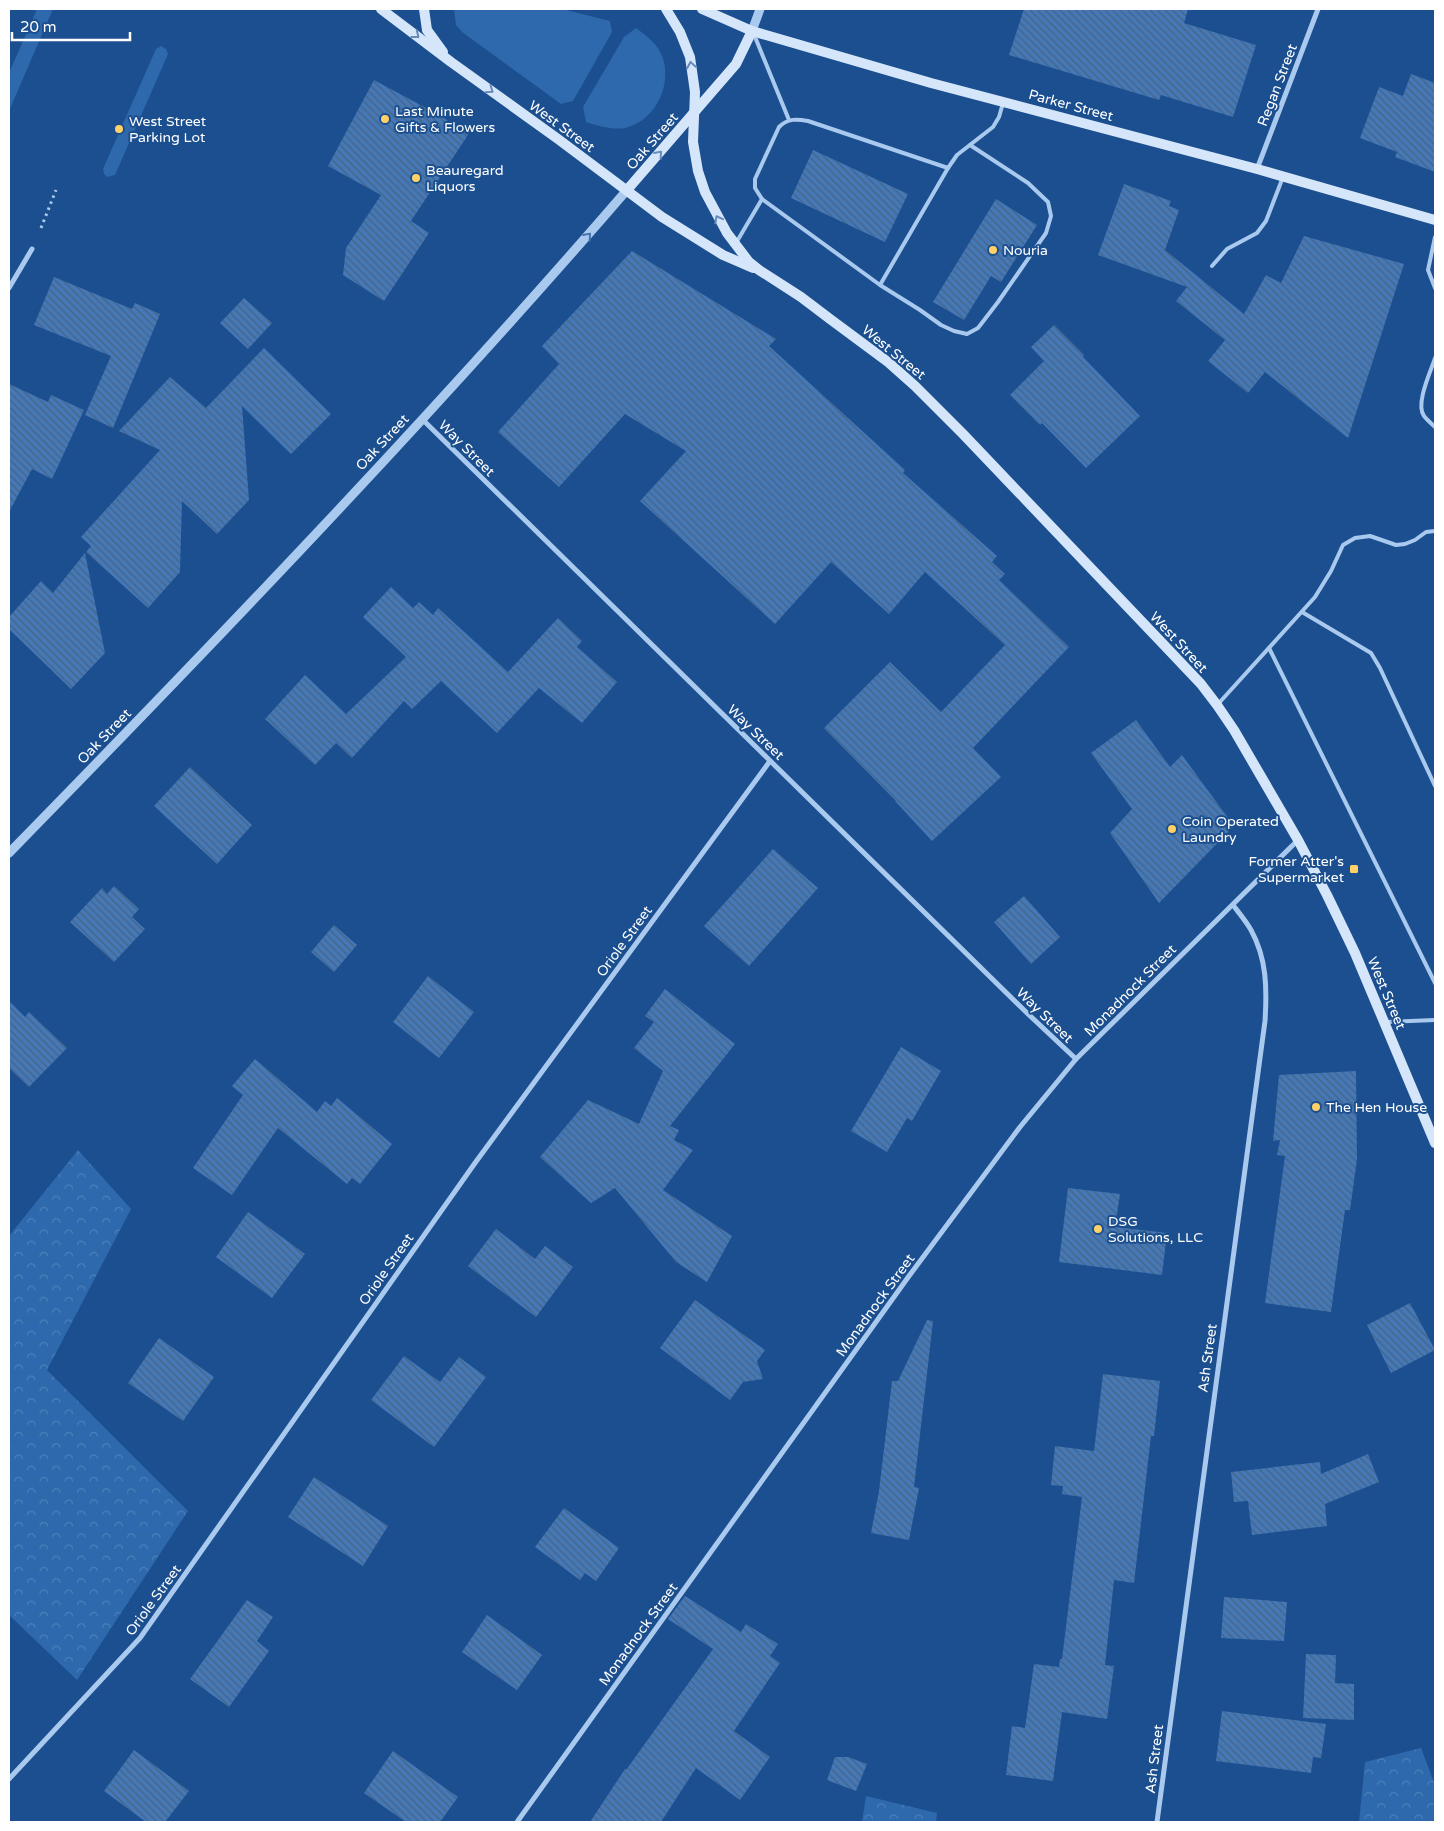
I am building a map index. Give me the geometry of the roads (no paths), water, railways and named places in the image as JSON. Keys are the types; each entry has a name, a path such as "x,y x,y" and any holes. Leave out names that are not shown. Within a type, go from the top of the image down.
{"main road":[{"name":"West Street","path":"381,9 450,62 669,221 723,255 759,270"},
{"path":"424,9 428,30 450,62"},
{"name":"West Street","path":"666,9 680,32 690,57 695,92 693,142 698,171 705,192 717,216 735,244 749,262 759,270 801,297 888,362 915,386 964,434 1201,684 1234,730 1298,840 1355,953 1435,1143"},
{"name":"Parker Street","path":"702,9 752,31 931,83 1257,169 1435,220"},
{"name":"Oak Street","path":"627,190 736,64 752,31"}],"street":[{"path":"752,31 760,9"},
{"name":"Regan Street","path":"1257,169 1318,9"},
{"name":"Oak Street","path":"9,853 213,644 556,273 627,190"},
{"path":"9,288 32,249"},
{"name":"Way Street","path":"422,419 1076,1059"},
{"name":"Oriole Street","path":"9,1779 140,1638 475,1163 770,761"},
{"name":"Monadnock Street","path":"517,1822 909,1276 1020,1127 1076,1059 1298,840"},
{"name":"Ash Street","path":"1157,1822 1266,999 1264,964 1251,930 1233,904"}],"lane":[{"path":"752,31 789,120"},
{"path":"880,285 948,168 957,155 993,127 999,117 1003,101"},
{"path":"948,168 808,121 796,119 789,120 779,127 755,179 756,188 762,199 880,285 941,325 967,334 978,328 1046,233 1051,216 1048,202 1028,183 970,145"},
{"path":"1212,266 1227,249 1257,233 1266,221 1283,177"},
{"path":"735,244 762,199"},
{"path":"1435,237 1428,270 1435,288"},
{"path":"1435,358 1421,400 1423,415 1435,427"},
{"path":"1217,705 1315,597 1332,571 1343,545 1355,538 1370,536 1396,545 1415,540 1426,532 1435,530"},
{"path":"1302,612 1371,654 1380,668 1435,786"},
{"path":"1269,648 1435,983"},
{"path":"1384,1022 1435,1020"}],"place":[{"name":"Last Minute Gifts & Flowers","path":"385,119"},
{"name":"West Street Parking Lot","path":"119,129"},
{"name":"Beauregard Liquors","path":"416,178"},
{"name":"Nouria","path":"993,250"},
{"name":"Coin Operated Laundry","path":"1172,829"},
{"name":"Former Atter's Supermarket","path":"1354,869"},
{"name":"The Hen House","path":"1316,1107"},
{"name":"DSG Solutions, LLC","path":"1098,1229"}]}
